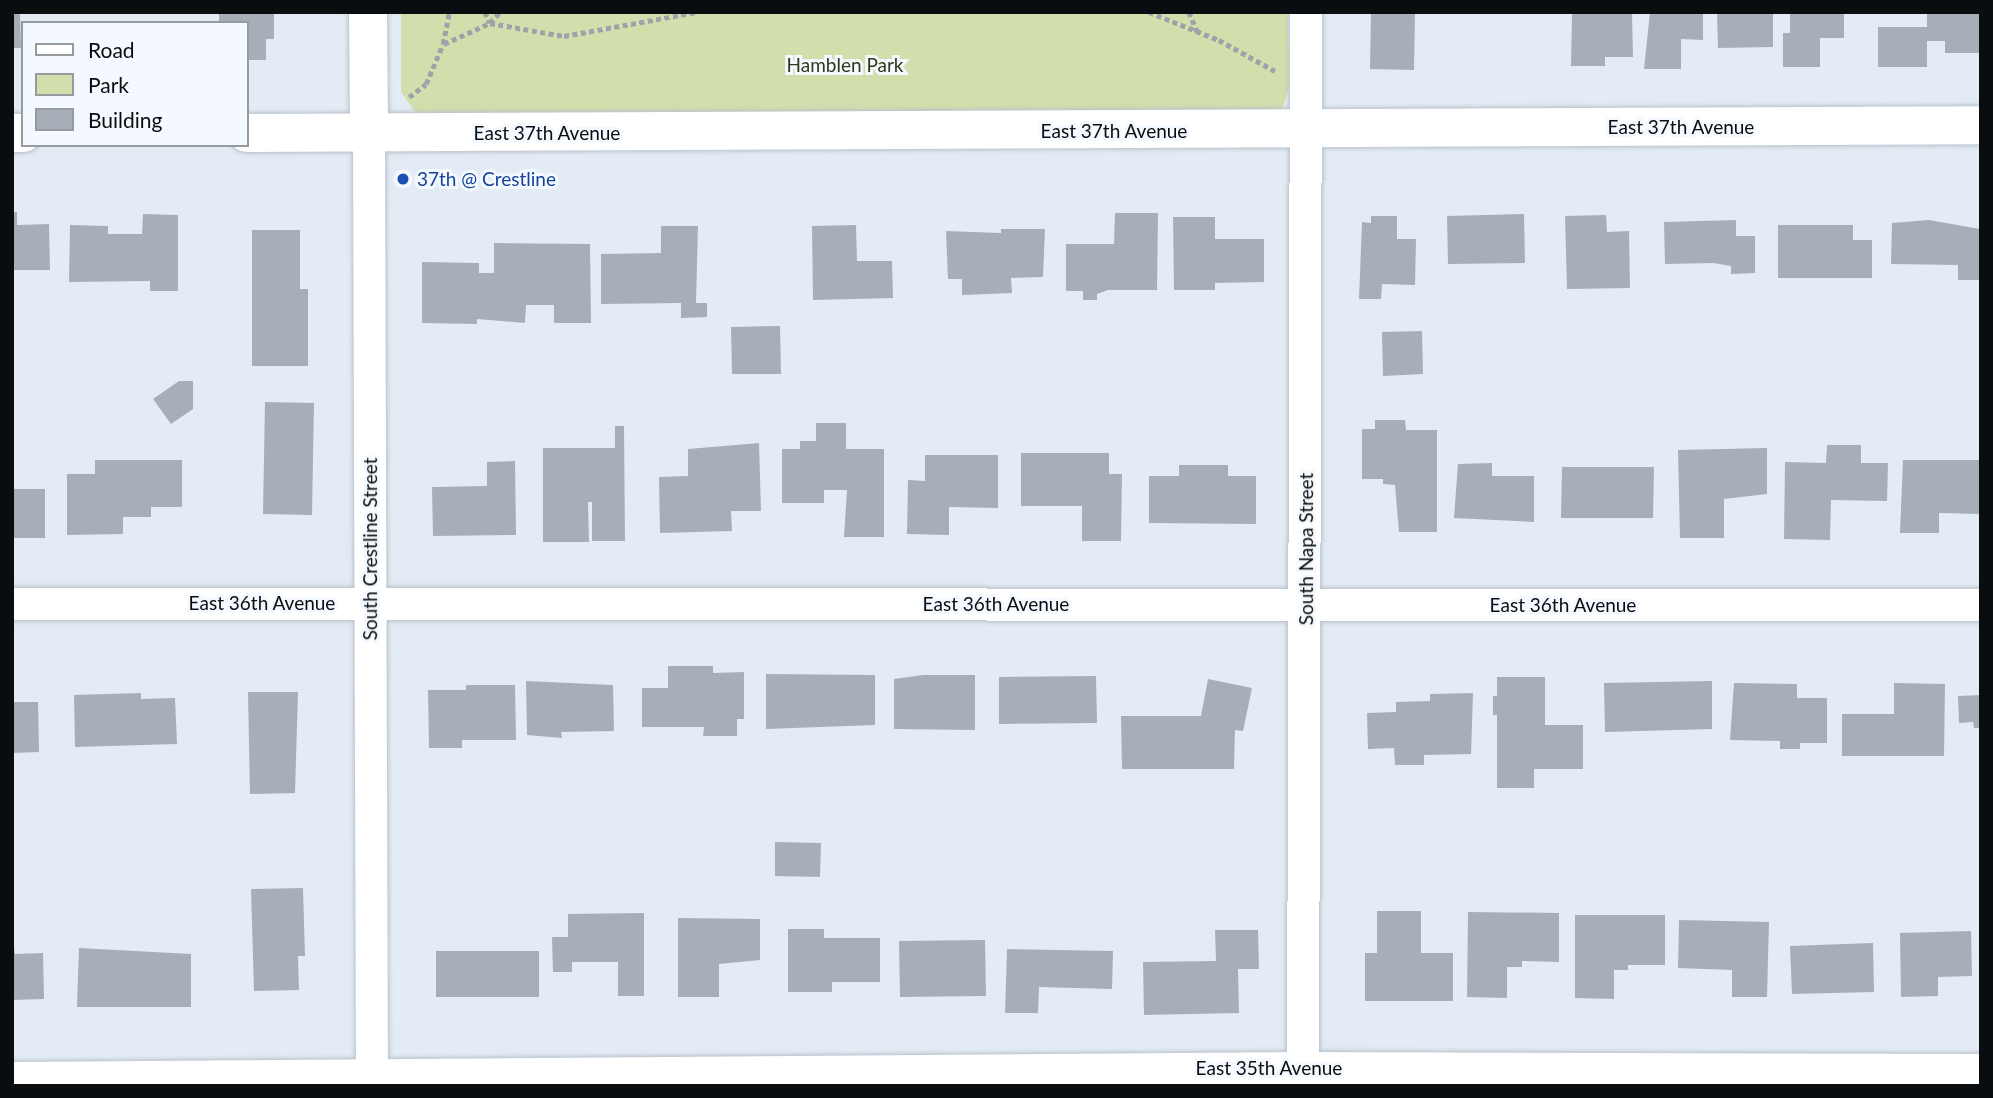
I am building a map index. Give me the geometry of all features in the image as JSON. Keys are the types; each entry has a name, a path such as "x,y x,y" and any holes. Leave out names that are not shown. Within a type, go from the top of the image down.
{"street":[{"name":"South Crestline Street","path":"368,12 372,1080"},
{"name":"South Napa Street","path":"1303,1077 1307,605 1306,12"},
{"name":"East 37th Avenue","path":"248,133 1981,125"},
{"name":"East 36th Avenue","path":"12,604 1981,605"},
{"name":"East 35th Avenue","path":"12,1078 372,1080 1303,1077 1981,1070"}],"path":[{"path":"408,97 426,84 443,44 449,12"},
{"path":"485,12 490,23"},
{"path":"443,44 490,23 500,12"},
{"path":"490,23 564,36 698,12"},
{"path":"1149,12 1197,31 1282,74"},
{"path":"1189,12 1197,31"}],"green space":[{"name":"Hamblen Park","path":"401,12 1288,12 1289,88 1283,107 1276,113 416,113 401,92"}],"building":[{"path":"12,12 20,12 21,48 12,48"},
{"path":"219,12 274,12 274,39 266,39 266,60 248,60 248,21 219,21"},
{"path":"1371,12 1415,12 1414,70 1370,69"},
{"path":"1632,12 1633,57 1605,57 1605,66 1571,66 1572,13"},
{"path":"1650,12 1703,12 1703,40 1681,39 1681,69 1644,69"},
{"path":"1717,12 1773,12 1773,47 1718,48"},
{"path":"1790,12 1844,12 1844,38 1820,38 1820,67 1783,67 1783,33 1790,33"},
{"path":"1927,12 1981,12 1981,53 1945,53 1945,41 1927,41 1927,67 1878,67 1878,27 1927,27"},
{"path":"12,212 17,212 17,225 49,224 50,270 12,270"},
{"path":"1115,213 1158,213 1157,290 1108,290 1097,294 1097,300 1083,300 1083,291 1066,291 1066,244 1114,244"},
{"path":"143,214 178,215 178,291 150,291 150,281 69,282 70,225 108,226 108,234 142,234"},
{"path":"1524,214 1525,263 1448,264 1447,216"},
{"path":"1606,215 1607,232 1629,231 1630,288 1567,289 1565,216"},
{"path":"1371,216 1397,216 1397,239 1416,239 1415,285 1382,284 1381,299 1359,299 1362,222 1371,223"},
{"path":"1173,217 1215,217 1215,239 1264,239 1264,282 1215,283 1215,290 1174,290"},
{"path":"1736,220 1736,236 1755,236 1755,273 1731,274 1731,266 1713,263 1665,264 1664,222"},
{"path":"1929,220 1980,229 1980,280 1958,280 1958,265 1891,264 1892,223"},
{"path":"856,225 857,261 892,261 893,298 813,300 812,226"},
{"path":"1778,225 1853,225 1853,240 1872,240 1872,278 1778,278"},
{"path":"661,226 698,226 696,303 707,303 707,317 681,318 681,303 601,304 601,254 661,253"},
{"path":"1001,229 1045,229 1043,277 1011,278 1012,293 962,295 962,279 948,279 946,231 1001,233"},
{"path":"252,230 300,230 300,289 308,289 308,366 252,366"},
{"path":"494,243 590,244 591,323 554,323 554,305 526,305 525,323 477,319 477,324 422,323 422,262 479,263 479,273 494,273"},
{"path":"780,326 781,374 732,374 731,327"},
{"path":"1422,331 1423,374 1383,376 1382,332"},
{"path":"179,381 193,381 193,409 171,424 153,399"},
{"path":"265,402 314,403 312,515 263,514"},
{"path":"1375,420 1405,420 1406,430 1437,430 1437,532 1399,532 1395,485 1383,484 1383,479 1362,479 1362,429 1375,429"},
{"path":"816,423 846,423 846,449 884,449 884,537 844,537 847,490 824,490 824,503 782,503 782,449 800,449 800,441 816,441"},
{"path":"615,426 624,426 625,541 592,541 592,502 588,502 589,542 543,542 543,448 615,448"},
{"path":"759,443 761,511 731,511 732,531 660,533 659,477 688,476 688,449"},
{"path":"1827,445 1861,445 1861,463 1888,463 1887,501 1831,500 1830,540 1784,539 1785,462 1826,463"},
{"path":"1767,448 1767,494 1724,499 1724,538 1680,538 1678,450"},
{"path":"1021,453 1109,453 1109,474 1122,474 1121,541 1082,541 1082,506 1021,506"},
{"path":"925,455 998,455 998,508 949,507 949,535 907,534 908,480 925,481"},
{"path":"95,460 182,460 182,507 151,507 151,517 123,517 123,534 67,535 67,474 95,474"},
{"path":"1903,460 1981,460 1981,514 1939,513 1939,533 1900,533"},
{"path":"515,461 516,535 433,536 432,487 487,486 487,462"},
{"path":"1492,463 1492,476 1534,476 1534,522 1454,518 1458,464"},
{"path":"1179,465 1228,465 1228,476 1256,476 1256,524 1149,523 1149,476 1179,476"},
{"path":"1562,467 1654,467 1653,518 1561,518"},
{"path":"12,489 45,489 45,538 12,538"},
{"path":"668,666 713,666 713,673 744,672 744,719 737,719 737,736 703,736 704,727 642,727 642,688 668,688"},
{"path":"766,674 875,675 875,725 766,729"},
{"path":"923,675 975,675 975,730 894,729 894,679"},
{"path":"1096,676 1097,723 999,724 999,677"},
{"path":"1497,677 1545,677 1545,725 1583,725 1583,769 1534,769 1534,788 1497,788 1497,715 1493,715 1493,696 1497,696"},
{"path":"1208,679 1252,688 1243,731 1235,730 1234,769 1122,769 1121,716 1201,716"},
{"path":"526,681 613,685 614,731 561,732 562,738 527,735"},
{"path":"1712,681 1712,729 1605,732 1604,683"},
{"path":"1734,683 1797,684 1797,698 1827,698 1827,743 1800,743 1800,749 1780,749 1780,741 1730,740"},
{"path":"1894,683 1945,684 1944,756 1842,756 1842,714 1894,714"},
{"path":"466,685 515,685 516,740 462,740 462,748 429,748 428,690 466,690"},
{"path":"248,692 298,692 295,793 250,794"},
{"path":"141,693 141,699 175,698 177,744 75,747 74,695"},
{"path":"1473,693 1471,754 1424,755 1424,765 1395,765 1394,748 1368,749 1367,713 1396,712 1396,702 1430,701 1430,694"},
{"path":"1981,695 1981,728 1974,728 1973,722 1959,723 1958,696"},
{"path":"12,702 38,702 39,752 12,753"},
{"path":"775,842 821,843 820,877 775,876"},
{"path":"303,888 305,956 298,956 299,990 254,991 251,889"},
{"path":"1377,911 1421,911 1421,953 1453,953 1453,1001 1365,1001 1365,953 1377,953"},
{"path":"1468,912 1559,913 1559,962 1522,961 1522,967 1507,967 1507,998 1467,997"},
{"path":"644,913 644,996 618,996 618,962 572,962 572,972 553,972 552,937 568,937 568,914"},
{"path":"1575,915 1665,915 1665,965 1628,965 1628,970 1614,970 1614,999 1575,998"},
{"path":"678,918 760,919 760,960 719,964 719,997 678,997"},
{"path":"1679,920 1769,922 1767,997 1732,997 1732,970 1678,968"},
{"path":"788,929 824,929 824,938 880,938 880,982 832,982 832,992 788,992"},
{"path":"1215,930 1258,930 1259,969 1238,969 1239,1013 1144,1015 1143,962 1216,961"},
{"path":"1971,931 1972,976 1938,977 1938,996 1901,997 1900,933"},
{"path":"12,933 15,954 43,953 44,999 12,1000"},
{"path":"985,940 986,996 900,997 899,941"},
{"path":"1873,943 1874,992 1792,994 1790,946"},
{"path":"79,948 191,954 191,1007 77,1007"},
{"path":"1007,949 1113,951 1112,989 1039,987 1038,1013 1005,1013"},
{"path":"436,951 539,951 539,997 436,997"}],"place":[{"name":"37th @ Crestline","path":"403,179"}]}
